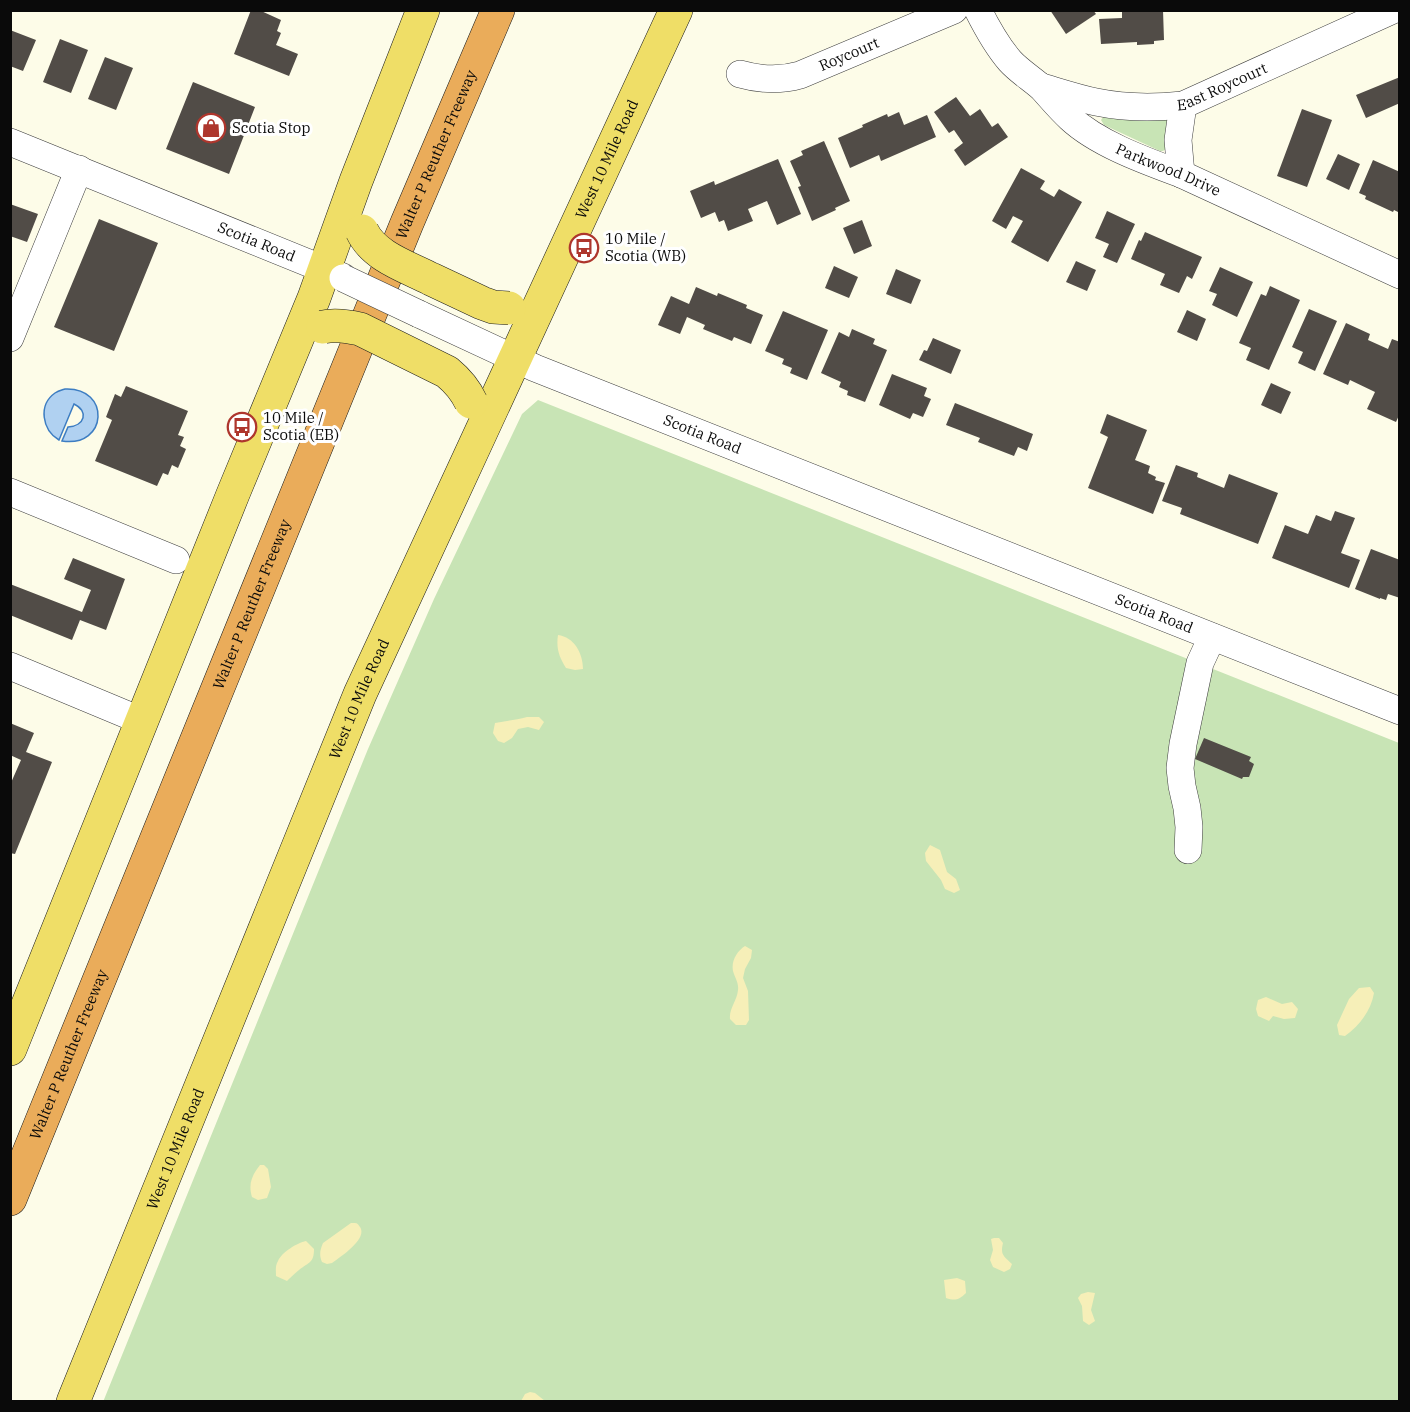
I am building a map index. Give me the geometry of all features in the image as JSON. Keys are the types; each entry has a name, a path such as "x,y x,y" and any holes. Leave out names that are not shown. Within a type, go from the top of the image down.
{"highway":[{"name":"Walter P Reuther Freeway","path":"10,1199 407,223 498,10"}],"main road":[{"path":"10,1049 292,350 334,274 356,181 423,10"},
{"name":"West 10 Mile Road","path":"73,1401 360,694 478,436 503,354 543,296 676,10"},
{"path":"356,181 357,213 362,231 377,250 400,264 493,307 509,308 534,302 543,296"},
{"path":"292,350 309,333 323,327 349,326 360,329 447,372 458,380 465,389 475,411 478,436"}],"street":[{"name":"Roycourt","path":"740,74 769,80 800,75 954,10"},
{"name":"Parkwood Drive","path":"978,10 987,29 1011,62 1041,87 1071,119 1088,132 1106,143 1181,174 1400,275"},
{"name":"East Roycourt","path":"1041,87 1095,102 1131,107 1184,105 1393,10"},
{"path":"1181,174 1178,140 1184,105"},
{"name":"Scotia Road","path":"10,141 334,274 503,354 915,520 1400,711"},
{"path":"10,338 79,169"},
{"path":"10,492 176,560"},
{"path":"1188,850 1189,827 1180,768 1200,663 1212,636"},
{"path":"10,666 142,721"}],"green space":[{"path":"1104,116 1168,119 1166,149 1160,151 1104,125 1101,120"},
{"path":"538,400 1399,743 1399,1401 103,1402 368,749 434,599 522,414"}],"sand":[{"path":"558,635 573,642 581,657 583,669 566,668 557,644"},
{"path":"539,717 544,722 539,730 528,727 518,729 512,738 504,743 498,741 493,733 495,723"},
{"path":"930,845 940,850 947,872 956,879 960,890 954,893 945,889 926,861 925,853"},
{"path":"745,946 752,950 743,978 748,991 749,1020 746,1025 736,1025 730,1019 738,987 733,964 737,953"},
{"path":"1370,987 1374,993 1364,1018 1345,1036 1339,1035 1337,1025 1349,999 1359,988"},
{"path":"1266,997 1282,1004 1292,1002 1298,1009 1295,1018 1284,1019 1273,1016 1269,1021 1258,1016 1256,1009 1258,1000"},
{"path":"260,1165 268,1169 271,1187 267,1198 258,1200 252,1197 251,1184"},
{"path":"351,1223 356,1223 360,1227 360,1237 357,1242 332,1263 322,1262 320,1253 323,1243"},
{"path":"999,1238 1003,1243 1002,1253 1012,1264 1010,1269 1004,1272 993,1267 990,1260 993,1250 991,1239"},
{"path":"306,1241 314,1249 310,1262 287,1281 276,1276 276,1265 283,1254"},
{"path":"957,1278 965,1281 966,1293 957,1299 946,1298 944,1280"},
{"path":"1095,1293 1091,1310 1095,1321 1089,1325 1083,1321 1082,1306 1078,1298 1081,1294"},
{"path":"530,1392 545,1401 521,1401 525,1394"}],"water":[{"path":"65,389 80,391 90,397 96,406 98,417 95,427 88,436 77,441 62,441 68,427 78,424 83,418 79,407 74,404 59,440 49,430 44,417 46,404 50,398"}],"building":[{"path":"251,10 259,10 281,20 277,31 281,33 276,45 298,54 289,76 234,54"},
{"path":"1050,10 1093,10 1096,14 1066,34"},
{"path":"1122,10 1163,10 1164,40 1154,41 1154,44 1137,45 1137,42 1101,44 1099,19 1122,18"},
{"path":"10,30 36,40 23,71 10,66"},
{"path":"60,39 88,50 71,93 43,82"},
{"path":"105,57 133,68 116,110 88,99"},
{"path":"1400,77 1400,103 1366,118 1356,95"},
{"name":"Scotia Stop","path":"193,82 255,107 229,174 166,149"},
{"path":"956,97 970,116 980,109 992,127 998,123 1008,137 965,166 954,150 963,143 954,130 949,133 934,112"},
{"path":"1302,109 1332,120 1307,187 1277,176"},
{"path":"899,112 904,125 927,115 936,137 881,161 879,155 850,168 838,138 887,114 888,117"},
{"path":"824,141 850,201 812,221 790,161 803,155 801,151"},
{"path":"1338,154 1360,164 1349,190 1326,179"},
{"path":"778,159 801,214 777,225 767,201 748,209 753,221 728,231 724,220 719,222 715,212 701,218 690,191 714,181 715,185"},
{"path":"1373,160 1400,172 1400,213 1365,199 1366,196 1359,193"},
{"path":"1021,168 1045,181 1040,189 1054,197 1059,189 1082,202 1048,262 1011,242 1023,221 1013,216 1006,229 992,221"},
{"path":"10,204 38,214 27,242 10,236"},
{"path":"1107,211 1135,224 1117,263 1103,257 1109,244 1095,238"},
{"path":"99,219 158,243 114,351 54,327"},
{"path":"862,220 872,246 854,254 843,228"},
{"path":"1145,232 1202,257 1192,279 1187,276 1179,293 1160,285 1165,274 1131,259"},
{"path":"1076,261 1096,270 1087,291 1066,282"},
{"path":"834,266 858,277 849,298 825,288"},
{"path":"1220,267 1253,282 1237,317 1212,305 1217,294 1209,291"},
{"path":"896,269 921,280 911,304 886,294"},
{"path":"1270,286 1300,300 1269,370 1246,360 1251,348 1239,343 1261,294 1266,296"},
{"path":"696,287 747,305 746,308 763,315 751,344 734,337 732,341 703,329 705,325 687,317 680,334 658,325 671,296 689,304"},
{"path":"1309,309 1337,321 1315,371 1298,363 1303,352 1292,347"},
{"path":"1187,310 1206,319 1197,341 1177,332"},
{"path":"783,311 828,330 807,380 790,373 792,368 782,364 784,359 765,351"},
{"path":"1346,323 1370,334 1368,340 1388,349 1392,339 1400,342 1400,413 1396,422 1367,409 1375,392 1350,380 1348,385 1323,374"},
{"path":"852,329 875,339 873,344 887,350 865,402 847,395 848,391 839,387 841,382 821,373 839,332 849,337"},
{"path":"933,338 961,350 951,374 919,360 924,350 927,351"},
{"path":"892,374 927,388 924,396 931,399 923,417 913,413 910,419 879,405"},
{"path":"1271,383 1291,392 1281,414 1261,405"},
{"path":"126,386 188,411 178,435 184,437 180,446 186,449 178,468 172,465 168,475 163,473 157,486 95,461 112,420 106,417 115,394 121,397"},
{"path":"955,403 1033,434 1027,451 1018,447 1014,456 978,442 980,438 946,425"},
{"path":"1107,414 1147,430 1135,460 1150,466 1148,473 1156,477 1155,480 1165,483 1153,514 1088,488 1108,437 1100,433"},
{"path":"1176,465 1198,473 1197,477 1224,488 1229,474 1278,493 1258,544 1180,514 1182,508 1162,501"},
{"path":"1335,511 1355,518 1341,553 1360,560 1349,588 1272,558 1285,525 1308,534 1316,515 1331,521"},
{"path":"1371,549 1400,560 1400,598 1388,594 1386,600 1380,599 1355,589"},
{"path":"73,558 125,579 106,630 80,620 72,640 10,615 10,584 82,612 91,590 64,579"},
{"path":"10,723 34,733 26,752 52,762 15,854 10,853 10,785 21,760 10,755"},
{"path":"1204,738 1251,757 1249,761 1254,764 1249,777 1242,779 1195,759"}],"place":[{"name":"Scotia Stop","path":"211,128"},
{"name":"10 Mile / Scotia (WB)","path":"584,248"},
{"name":"10 Mile / Scotia (EB)","path":"242,427"}]}
